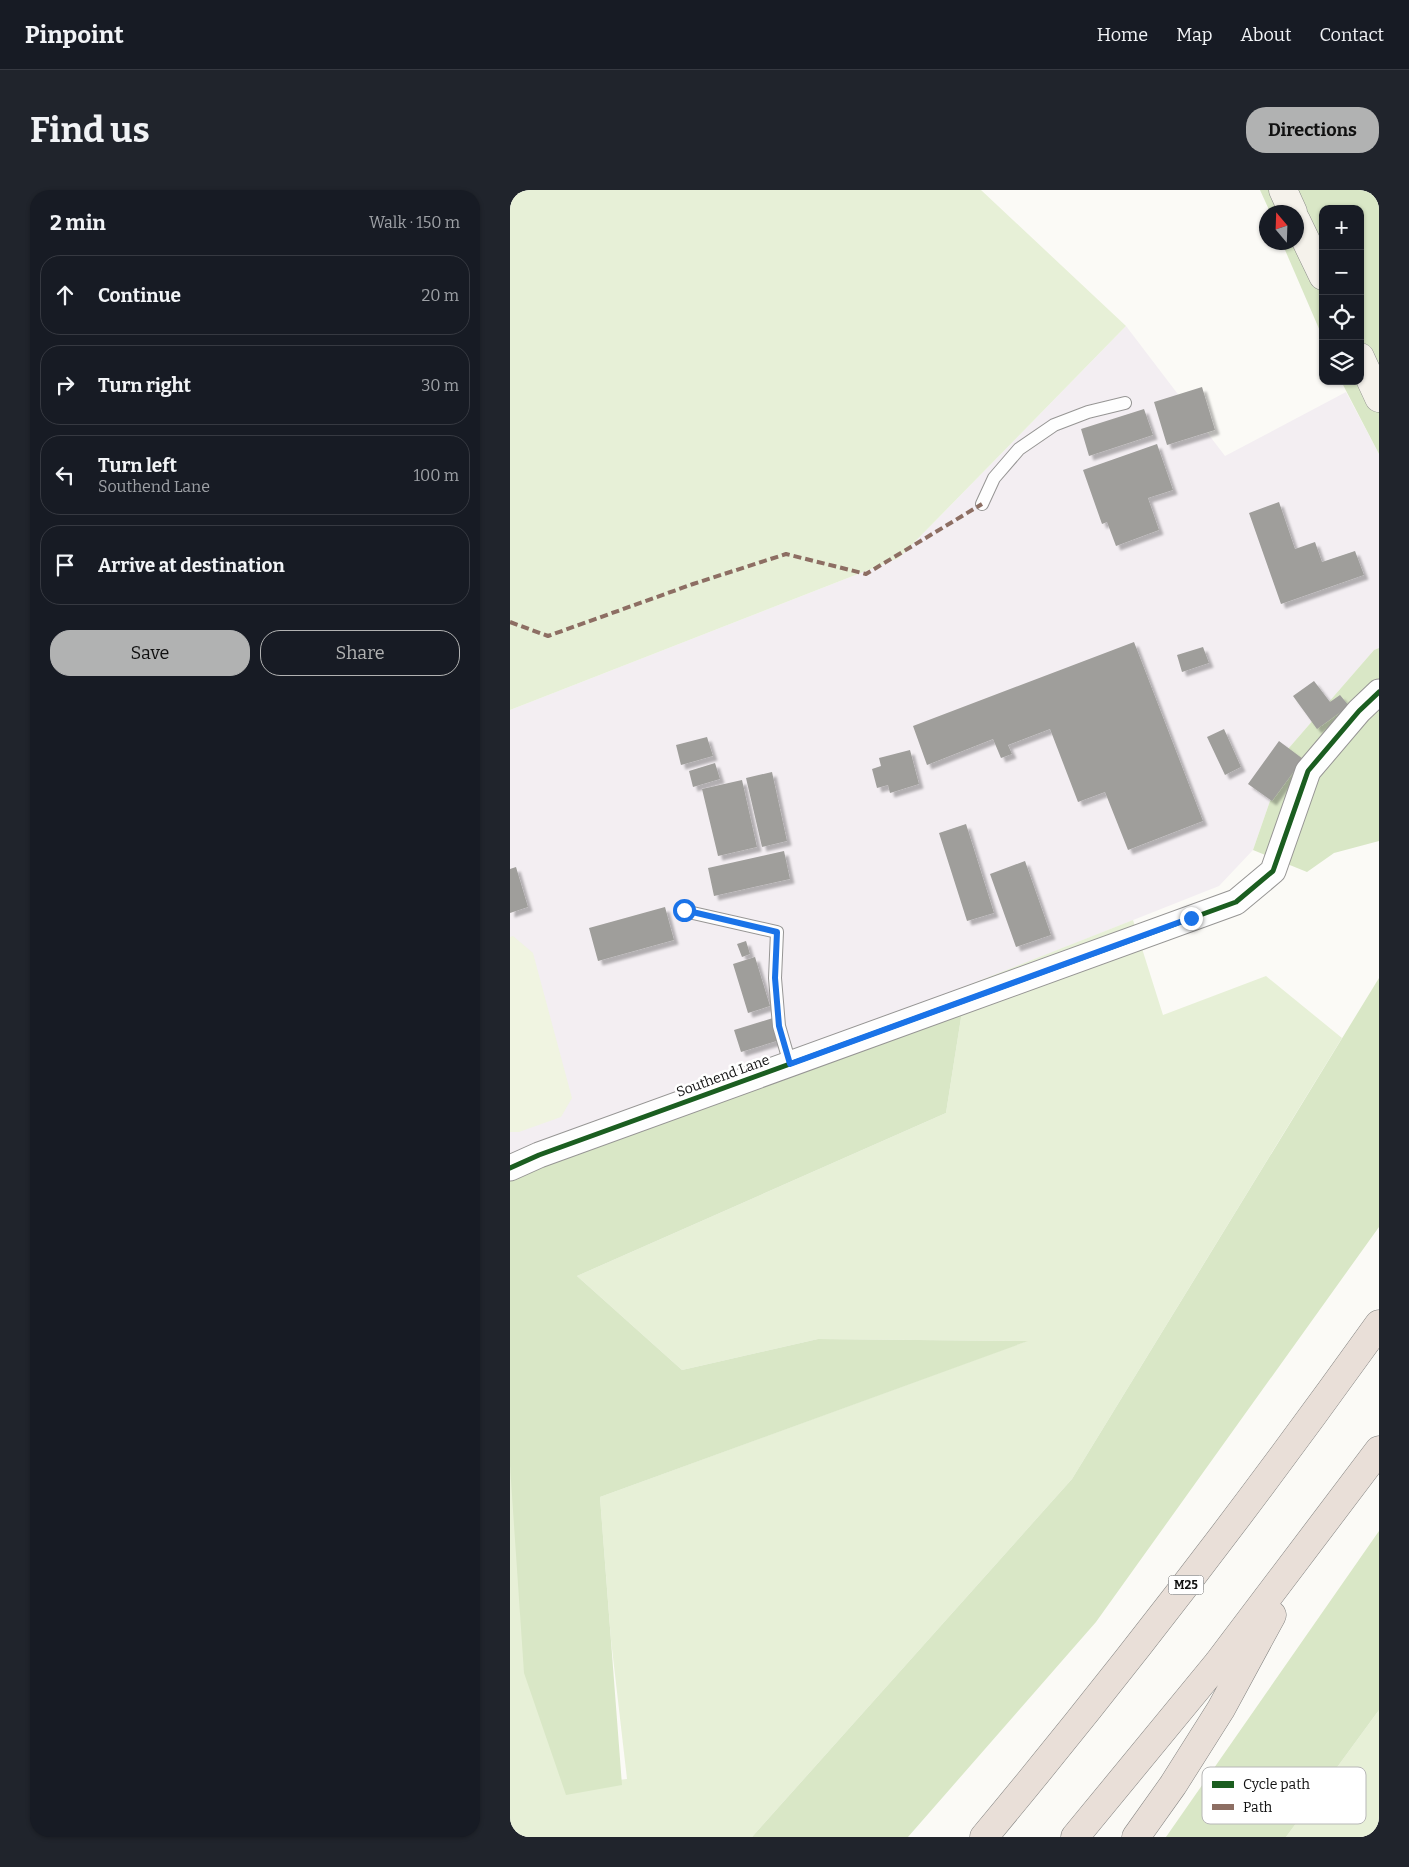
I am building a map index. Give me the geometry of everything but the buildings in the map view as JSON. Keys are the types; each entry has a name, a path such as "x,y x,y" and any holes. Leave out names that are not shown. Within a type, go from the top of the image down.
{"highway":[{"name":"M25","path":"984,1837 1130,1659 1279,1462 1379,1324"},
{"path":"1075,1837 1212,1670 1379,1450"},
{"path":"1136,1837 1173,1785 1221,1708 1313,1539"}],"street":[{"path":"1283,190 1290,205"},
{"path":"1304,237 1319,268"},
{"path":"1364,366 1379,398"},
{"name":"Southend Lane","path":"510,1168 539,1155 1236,902 1273,871 1308,771 1359,711 1379,692"}],"lane":[{"path":"982,504 994,478 1019,450 1054,425 1079,415 1125,403"},
{"path":"684,910 777,932 775,978 779,1026 790,1064"}],"shaded area":[{"path":"1126,326 1225,456 1346,392 1379,454 1379,648 1374,650 1288,749 1253,850 1219,886 510,1167 510,710 899,558"}],"green space":[{"path":"510,190 981,190 1126,326 899,558 510,710"},
{"path":"1260,190 1379,190 1379,454 1343,385 1364,385 1364,205 1319,205 1319,329 1285,250 1304,250 1304,205 1267,205"},
{"path":"1379,648 1379,841 1334,853 1307,872 1253,850 1288,749 1374,650"},
{"path":"1133,920 1163,1015 1266,976 1342,1038 1072,1479 752,1837 510,1837 510,1466 568,1786 627,1779 611,1640 600,1497 1027,1341 818,1339 682,1370 577,1276 946,1113 966,986"},
{"path":"513,936 533,953 572,1098 561,1117 519,1132 510,1132 510,937"},
{"path":"1379,978 1379,1227 1096,1622 908,1837 752,1837 1072,1479"},
{"path":"966,986 946,1113 577,1276 682,1370 818,1339 1028,1341 600,1497 622,1785 566,1795 524,1673 510,1466 510,1167"},
{"path":"1379,1531 1379,1710 1337,1767 1215,1767"},
{"path":"1379,1710 1379,1837 1286,1837 1296,1824 1366,1824 1366,1767 1337,1767"},
{"path":"1202,1785 1202,1824 1296,1824 1286,1837 1166,1837"}],"marked path":[{"path":"510,622 548,636 693,584 786,554 866,574 982,504"}],"cycle path":[{"path":"510,1168 539,1155 1236,902 1273,871 1308,771 1359,711 1379,692"}],"route":[{"path":"684,910 777,932 775,978 779,1026 790,1064 1191,918"}]}
